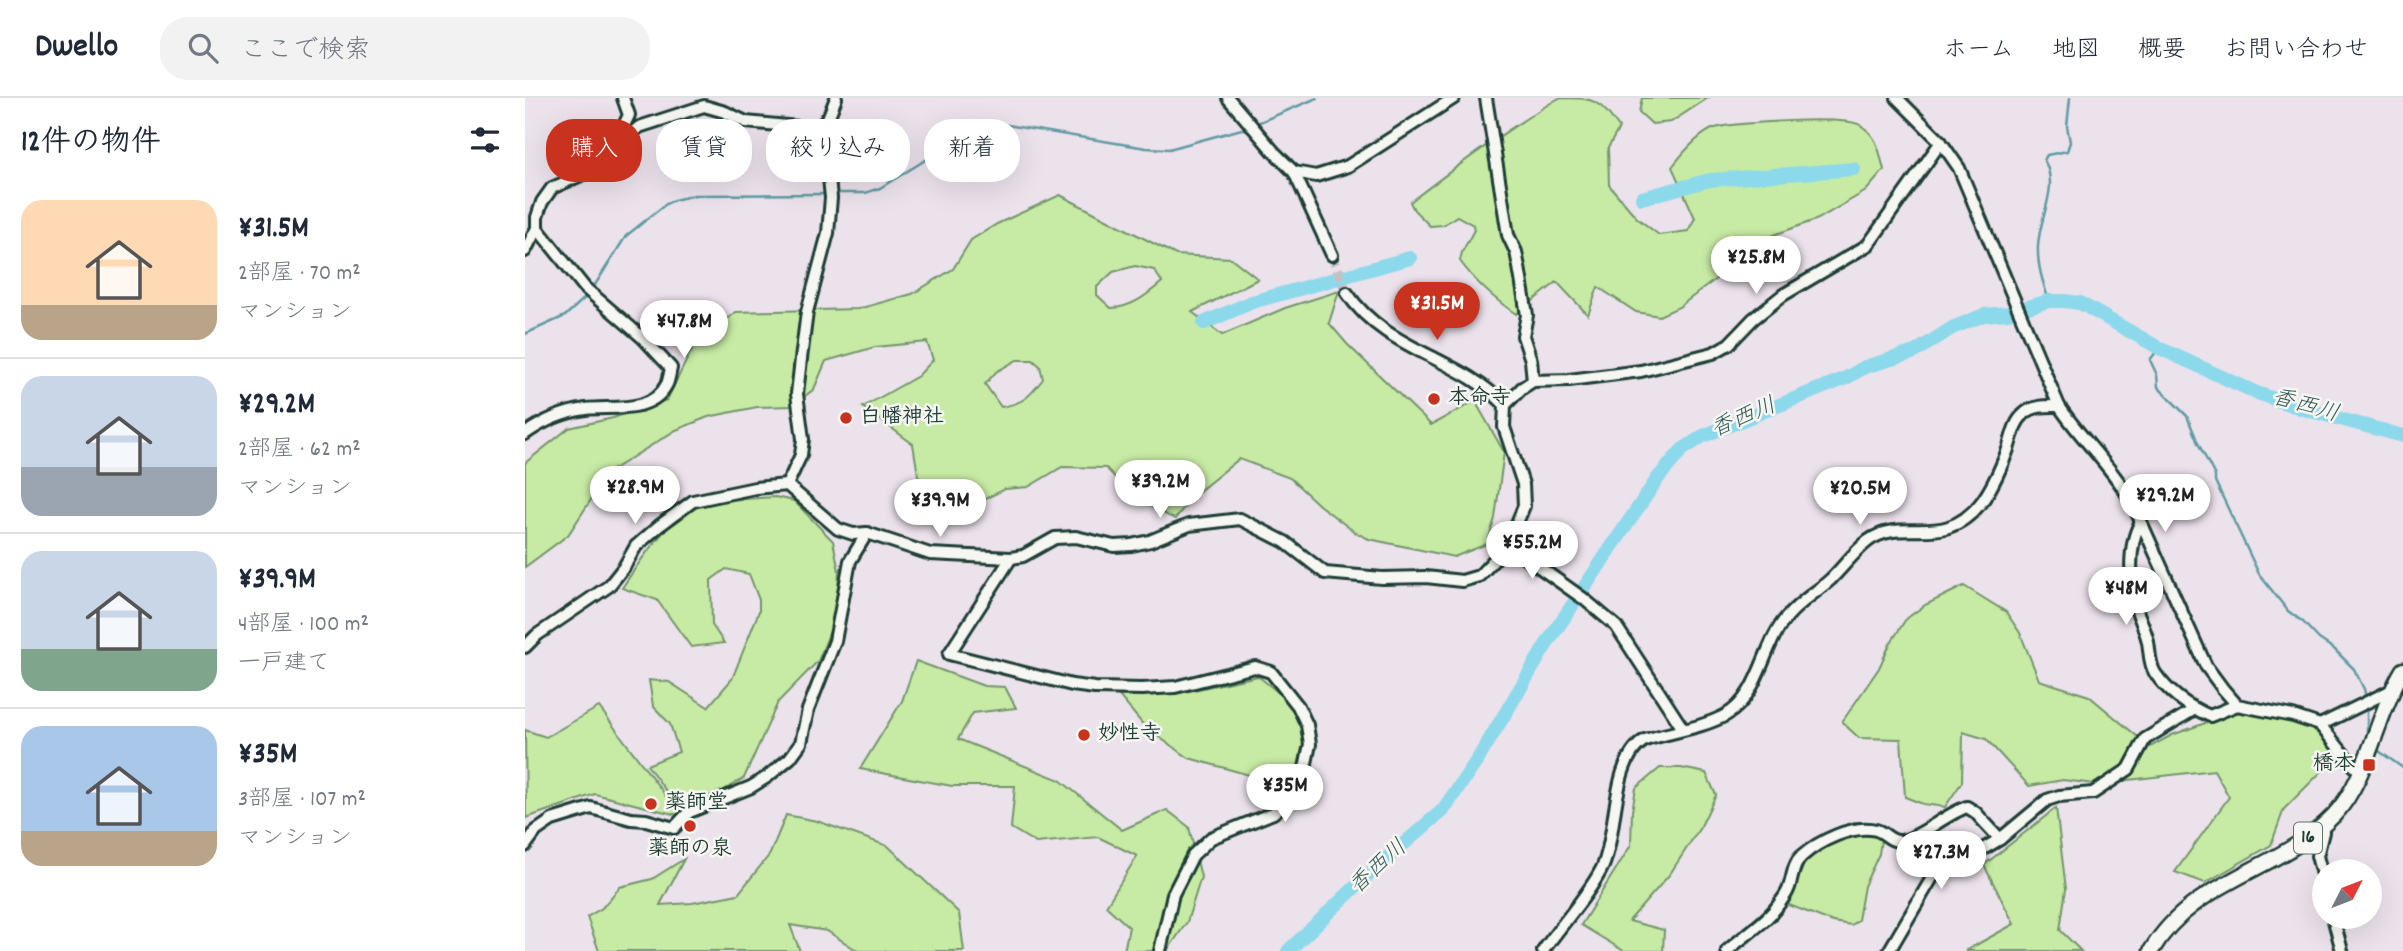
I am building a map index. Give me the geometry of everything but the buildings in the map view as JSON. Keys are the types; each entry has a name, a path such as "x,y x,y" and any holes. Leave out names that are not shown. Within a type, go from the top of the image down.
{"main road":[{"name":"16","path":"2151,951 2168,927 2189,906 2220,885 2289,851 2336,813 2360,771 2392,690 2403,670"}],"street":[{"path":"623,98 629,115 627,119"},
{"path":"827,119 837,98"},
{"path":"1229,98 1294,172 1332,255"},
{"path":"1294,172 1316,176 1348,166 1454,98"},
{"path":"1486,98 1508,235 1515,252 1527,315 1523,336 1531,360 1533,381"},
{"path":"1897,98 1941,142 1959,168 2059,406 2124,489 2206,666 2237,705"},
{"path":"642,126 704,106 746,122 766,124"},
{"path":"525,647 537,635 609,586 636,546 692,501 755,488 787,485 838,528 853,534 867,533 930,554 1011,558 1023,556 1055,538 1076,537 1114,546 1132,545 1150,541 1189,525 1240,519 1285,542 1325,573 1382,578 1426,576 1462,581 1479,576 1508,545 1524,506 1523,484 1504,427 1505,405 1521,388 1533,381 1569,380 1641,371 1713,353 1729,344 1753,319 1783,295 1868,245 1941,142"},
{"path":"525,251 537,228 542,202 552,188 566,182"},
{"path":"787,485 801,455 803,439 797,394 807,312 828,233 830,182"},
{"path":"525,434 539,424 571,412 643,404 654,398 667,384 671,368 643,338 585,288 537,228"},
{"path":"1347,293 1356,308 1390,334 1413,349 1447,363 1492,391 1505,405"},
{"path":"1543,951 1602,867 1609,846 1622,774 1630,753 1637,744 1728,714 1745,696 1786,617 1830,580 1869,541 1889,532 1926,532 1949,528 1964,519 1980,504 1994,482 2015,426 2024,414 2035,408 2059,406"},
{"path":"2141,522 2135,532 2132,580 2136,608 2148,641 2149,659 2155,673 2169,690 2195,709 2210,716 2237,705 2293,716 2320,725 2360,771"},
{"path":"525,846 536,831 552,820 591,808 674,828 689,812 751,787 779,768 801,743 808,710 835,641 850,561 867,533"},
{"path":"1508,545 1584,599 1616,626 1683,729"},
{"path":"1011,558 949,654 1072,685 1095,688 1175,687 1255,667 1271,672 1304,716 1310,744 1305,768 1288,801 1273,813 1212,838 1193,855 1173,894 1160,951"},
{"path":"2320,725 2392,690"},
{"path":"1889,951 1936,871 1947,863 1973,855 2000,839 2047,800 2059,796 2093,793 2129,769 2145,739 2195,709"},
{"path":"1727,951 1777,908 1788,891 1795,863 1821,843 1840,835 1861,829 1879,830 1889,839 1899,841 1915,835 1956,810 1967,807 2000,839"},
{"path":"2318,859 2322,825"},
{"path":"2336,929 2342,951"}],"green space":[{"path":"1559,98 1595,102 1612,118 1619,128 1608,148 1609,185 1637,218 1659,235 1688,231 1695,218 1672,167 1697,139 1715,128 1789,121 1851,122 1871,134 1877,144 1884,170 1866,191 1818,219 1774,235 1679,307 1659,316 1636,312 1598,287 1588,315 1557,282 1516,314 1486,290 1460,261 1474,230 1473,225 1457,216 1443,225 1430,226 1410,202 1483,148"},
{"path":"1642,98 1708,98 1671,122 1652,124 1639,112"},
{"path":"1060,195 1176,255 1231,258 1258,279 1192,312 1222,335 1285,308 1339,291 1329,323 1347,344 1431,425 1475,401 1504,452 1495,518 1487,544 1454,557 1369,539 1356,533 1319,505 1290,478 1239,459 1193,496 1175,519 1137,498 1106,468 1062,467 1028,487 1005,489 962,510 923,506 913,444 863,407 918,376 933,360 927,342 875,347 826,361 814,389 792,406 757,407 708,417 676,430 609,472 568,535 525,567 525,463 569,428 613,418 667,400 695,343 736,312 858,309 912,294 953,269 971,240 997,224","holes":["1135,266 1154,270 1162,282 1132,303 1111,308 1097,295 1097,287 1113,272","1017,360 1033,360 1040,366 1043,379 1025,398 1001,407 985,384 996,372"]},
{"path":"775,497 794,501 833,541 839,571 836,616 818,661 778,702 744,778 683,814 647,765 679,752 670,724 653,706 649,680 669,682 708,707 732,679 759,611 759,600 749,574 726,569 711,580 712,625 724,643 691,647 657,600 622,588 656,541 688,512 718,502"},
{"path":"1964,586 2006,612 2020,633 2039,680 2089,696 2150,747 2172,735 2236,712 2305,724 2320,732 2337,756 2284,809 2271,845 2205,883 2175,872 2229,797 2214,770 2094,784 2063,780 2029,786 1986,739 1963,732 1962,782 1945,807 1923,804 1905,797 1901,739 1859,738 1842,722 1879,668 1906,619 1925,605"},
{"path":"916,661 984,686 1005,687 1016,708 973,713 958,739 1060,780 1122,830 1167,810 1189,827 1201,877 1187,922 1167,951 1124,951 1129,927 1106,906 1137,856 1098,837 1036,843 1011,828 1015,786 952,786 860,769 902,701"},
{"path":"1258,676 1291,703 1309,742 1301,773 1267,780 1189,758 1146,728 1119,696 1180,693"},
{"path":"599,707 681,816 595,794 526,818 525,730 546,737"},
{"path":"1660,768 1681,768 1706,773 1716,795 1701,826 1670,874 1629,921 1664,930 1663,951 1624,951 1581,925 1631,845 1636,788"},
{"path":"2056,808 2066,889 2060,930 2081,951 1965,951 2014,924 1984,865"},
{"path":"786,815 817,821 888,846 959,913 964,951 858,951 827,931 790,925 800,951 599,951 587,917 602,908 620,887 652,879 684,859 660,905 692,903 738,894 770,854"},
{"path":"1854,822 1871,822 1883,826 1879,854 1864,886 1858,920 1851,925 1833,922 1789,905 1785,887 1800,852 1828,832"}],"waterway":[{"path":"1255,124 1317,98"},
{"path":"2049,301 2038,253 2050,181 2044,160 2047,155 2067,151 2070,142 2067,126 2070,98"},
{"path":"835,193 865,193 880,188 979,127 995,123 1146,148 1169,149 1249,127"},
{"path":"1642,198 1710,180 1854,169"},
{"path":"593,288 626,236 674,200 695,195 828,194"},
{"path":"1204,323 1252,302 1410,258"},
{"path":"525,334 565,316 587,296"},
{"name":"香西川","path":"1288,951 1369,874 1443,810 1478,759 1549,640 1658,478 1682,450 1703,436 1846,378 1865,367 1915,352 1952,328 1984,315 2008,313 2049,301 2080,303 2159,348 2257,393 2300,408 2403,436"},
{"path":"2159,348 2150,360 2157,375 2158,387 2187,416 2259,574 2288,611 2354,669 2366,698"},
{"path":"2367,706 2367,741"},
{"path":"2376,749 2403,768"}],"tunnel":[{"path":"1332,255 1347,293"}],"place":[{"name":"本命寺","path":"1434,399"},
{"name":"白幡神社","path":"846,418"},
{"name":"妙性寺","path":"1084,735"},
{"name":"橋本","path":"2369,765"},
{"name":"薬師堂","path":"651,804"},
{"name":"薬師の泉","path":"690,826"}]}
